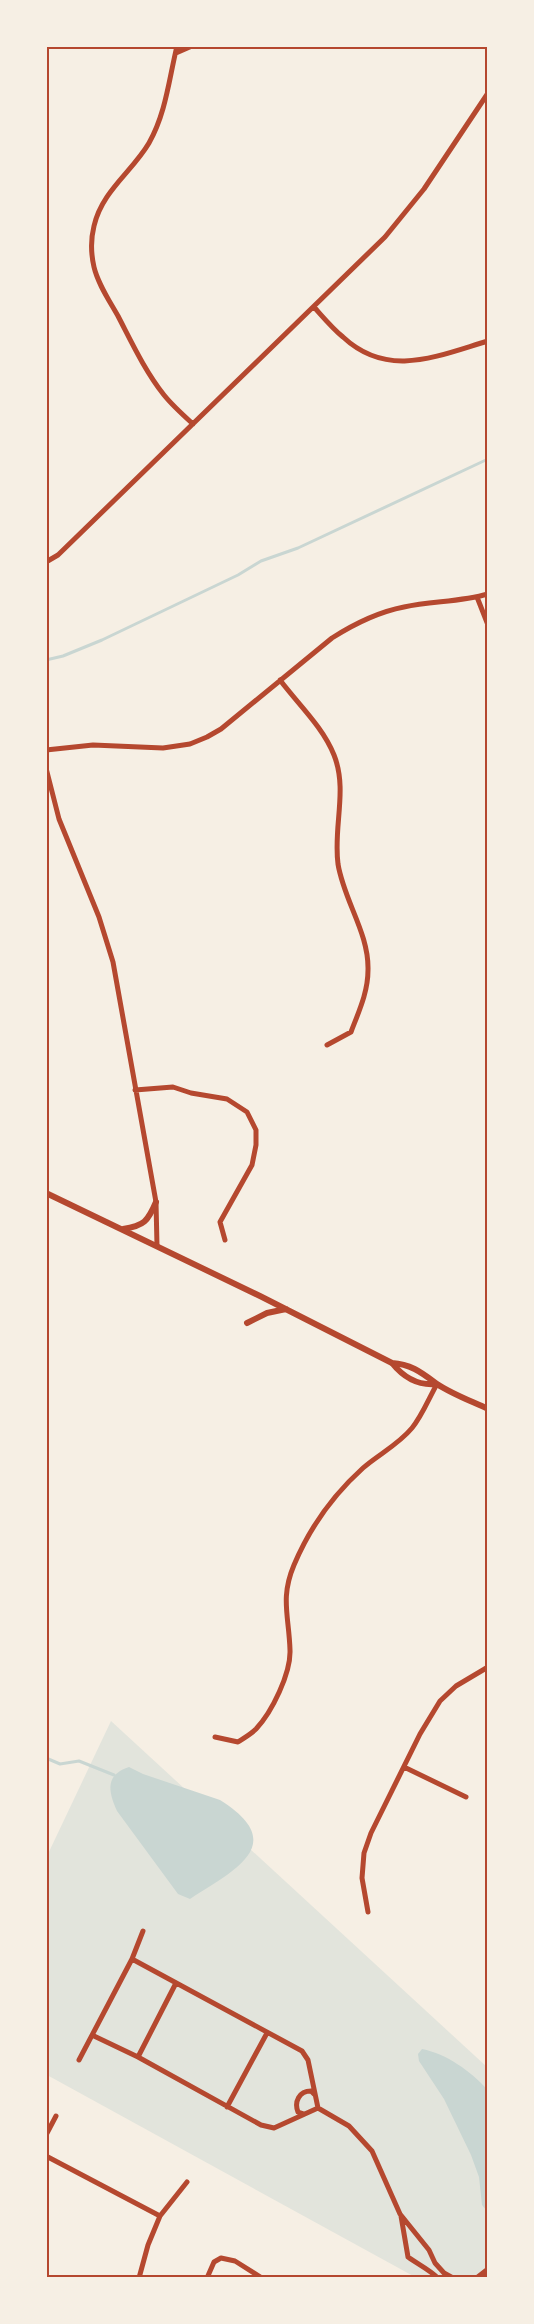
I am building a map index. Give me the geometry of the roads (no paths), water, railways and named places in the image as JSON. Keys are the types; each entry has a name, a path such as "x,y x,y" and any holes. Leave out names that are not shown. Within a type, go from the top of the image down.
{"main road":[{"path":"479,2277 488,2271"}],"street":[{"path":"192,46 176,50 157,127 141,155 111,190 102,205 94,226 92,249 99,282 147,371 165,396 193,424"},
{"path":"46,562 58,555 385,237 424,189 488,93"},
{"path":"314,307 343,338 359,350 383,359 409,362 427,359 488,341"},
{"path":"46,750 93,745 163,748 190,744 221,729 332,638 367,618 405,607 488,594"},
{"path":"477,597 488,625"},
{"path":"280,680 325,737 334,755 341,796 337,840 339,865 345,891 365,943 368,967 363,1000 351,1032 327,1045"},
{"path":"46,768 59,819 99,917 113,962 156,1202 157,1246"},
{"path":"135,1090 172,1087 191,1093 227,1099 247,1112 256,1130 256,1145 252,1165 220,1222 225,1240"},
{"path":"46,1193 392,1363 405,1364 428,1376 437,1384 488,1409"},
{"path":"122,1230 149,1220 156,1202"},
{"path":"247,1323 267,1313 286,1309"},
{"path":"392,1363 401,1374 423,1385 437,1384"},
{"path":"215,1737 238,1742 256,1730 270,1709 288,1670 290,1652 285,1594 293,1566 308,1536 326,1507 363,1468 399,1442 414,1426 437,1384"},
{"path":"368,1912 362,1878 364,1853 371,1833 420,1734 440,1701 456,1686 488,1667"},
{"path":"404,1767 466,1797"},
{"path":"79,2060 132,1959 143,1931"},
{"path":"132,1959 302,2051 308,2060 318,2108 349,2126 372,2151 400,2214 408,2257 425,2266 438,2277"},
{"path":"138,2057 176,1983"},
{"path":"227,2107 267,2033"},
{"path":"93,2036 138,2057 261,2125 274,2128 318,2108"},
{"path":"306,2114 298,2112 296,2101 306,2091 312,2091 315,2095"},
{"path":"46,2135 56,2116"},
{"path":"46,2156 160,2216"},
{"path":"139,2277 160,2216 187,2182"},
{"path":"400,2214 429,2250 435,2263 444,2273 453,2277"},
{"path":"207,2277 214,2262 220,2258 235,2261 262,2277"}],"waterway":[{"path":"46,660 63,656 102,640 238,575 261,561 298,548 488,459"},
{"path":"46,1758 60,1764 79,1761 114,1775"}]}
